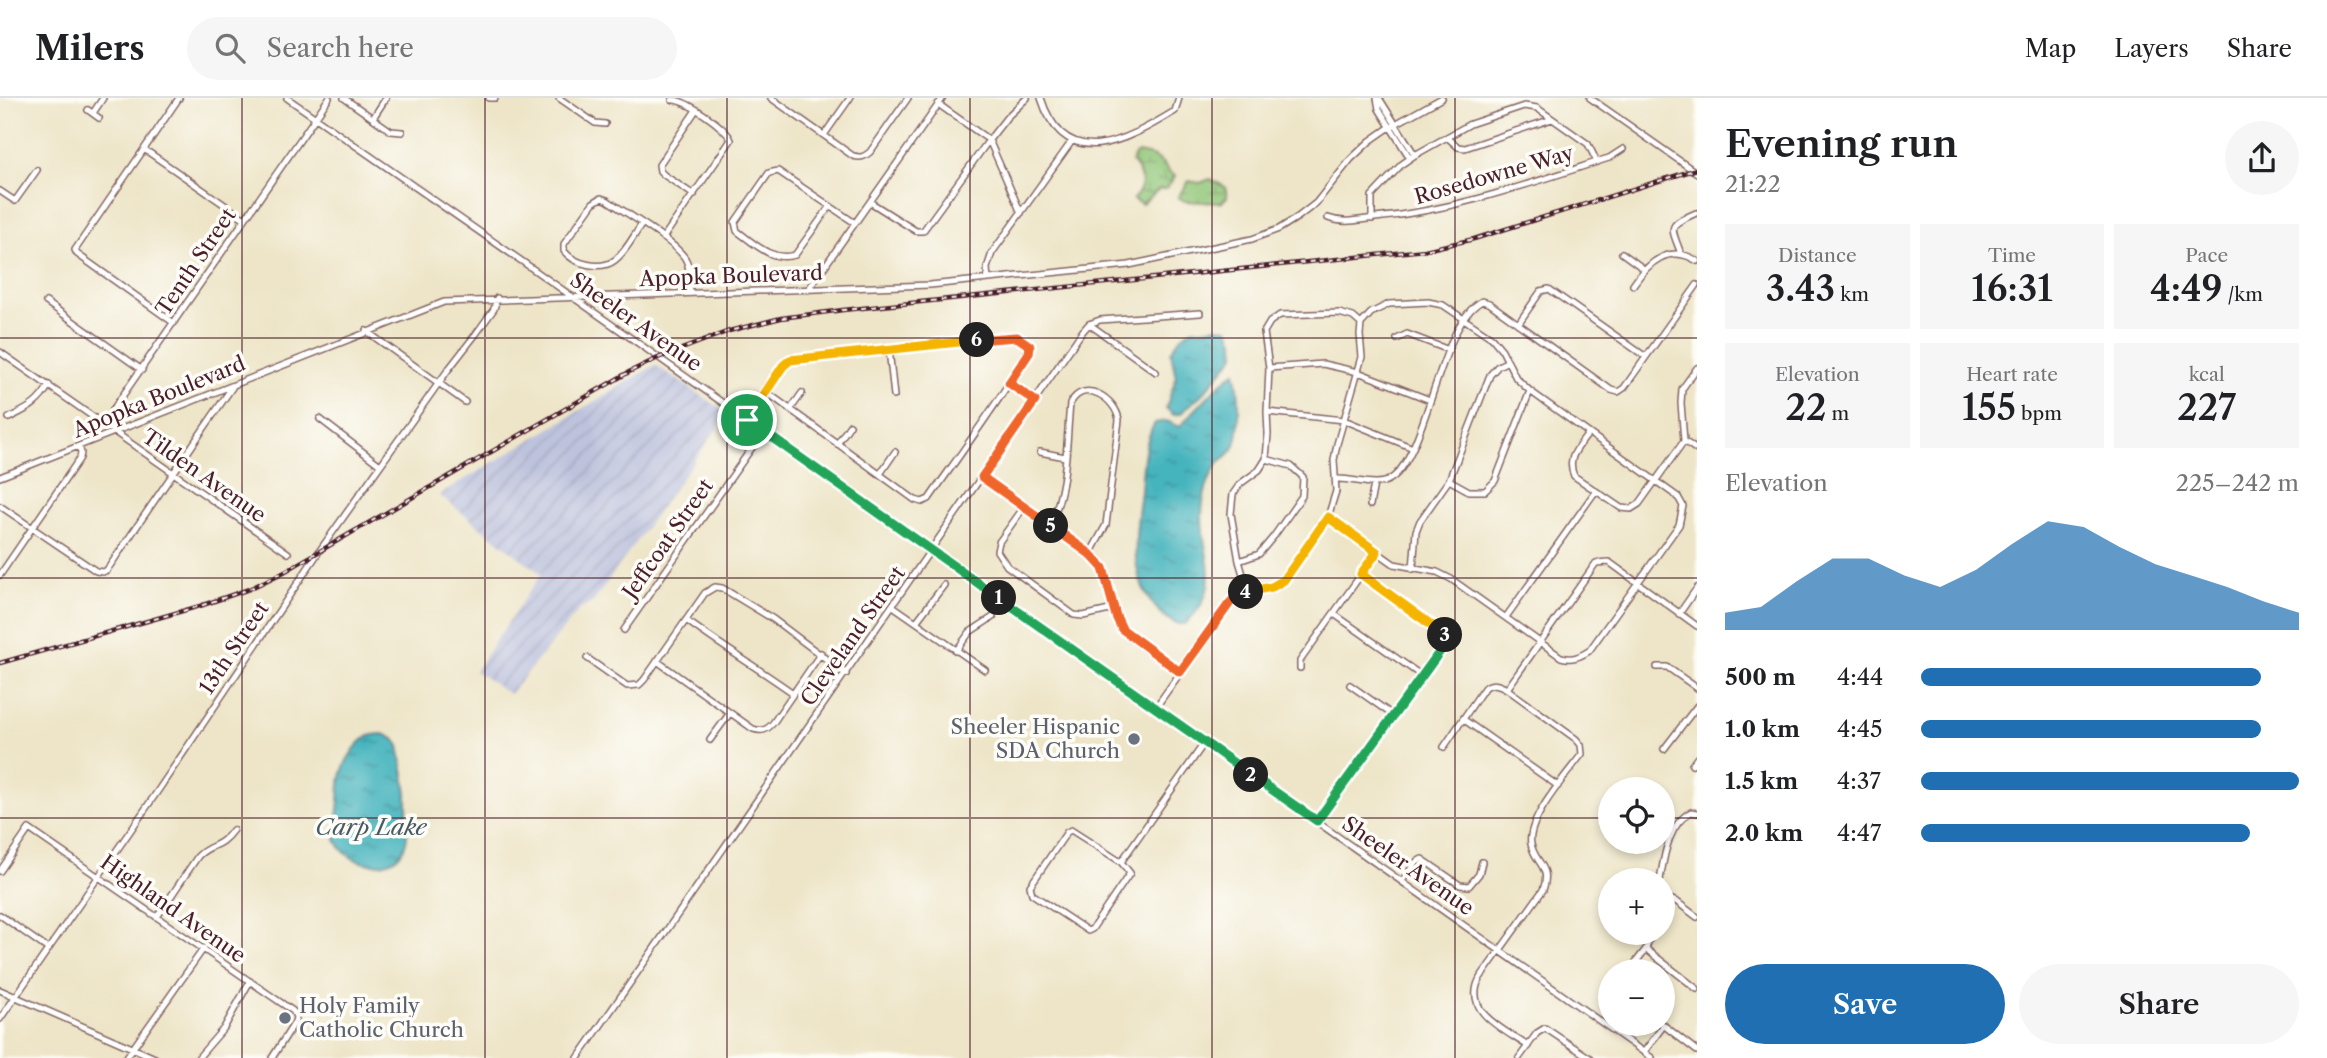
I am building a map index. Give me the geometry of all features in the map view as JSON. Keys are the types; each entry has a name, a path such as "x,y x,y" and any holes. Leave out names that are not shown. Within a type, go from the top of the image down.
{"street":[{"path":"99,118 90,111 103,98"},
{"path":"174,323 75,250 179,98"},
{"name":"Sheeler Avenue","path":"287,98 1652,1058"},
{"name":"Tenth Street","path":"103,424 329,98"},
{"path":"344,98 391,131 402,132"},
{"path":"373,118 386,98"},
{"path":"489,98 495,98"},
{"path":"771,98 853,156 865,157 908,98"},
{"path":"783,106 789,98"},
{"path":"824,135 850,98"},
{"path":"808,289 943,98"},
{"path":"870,202 916,231 923,231 989,140 1027,98"},
{"path":"1041,98 1056,130 1072,141 1095,145 1146,129 1175,111 1179,98"},
{"path":"1378,98 1413,156"},
{"name":"Apopka Boulevard","path":"0,477 444,302 497,298 900,287 1139,263 1252,239 1271,233 1310,208 1360,150 1393,125 1442,98"},
{"path":"1590,98 1697,173"},
{"path":"564,99 596,123 605,124"},
{"path":"663,239 731,140 726,131 696,110 678,99 672,100"},
{"path":"938,104 989,140 1021,213"},
{"path":"1372,219 1372,195 1413,156 1488,117 1524,106 1537,108 1588,144 1597,162"},
{"path":"694,195 660,171 659,165 696,110"},
{"path":"1447,137 1458,147 1465,148 1552,119"},
{"path":"988,279 987,268 992,253 1072,141"},
{"path":"144,149 245,219"},
{"name":"Rosedowne Way","path":"1328,218 1344,222 1415,214 1453,206 1597,162 1623,149"},
{"path":"0,191 15,201 37,170"},
{"path":"830,206 795,255 789,257 770,254 734,227 769,173 774,170 778,170 855,223"},
{"path":"642,224 617,259 608,264 582,264 564,251 564,244 597,199 607,200 679,249 687,262 690,293"},
{"path":"1681,254 1673,230 1674,225 1696,213"},
{"path":"1622,253 1644,269"},
{"path":"1633,285 1650,263 1660,258 1681,254 1697,261"},
{"path":"1336,479 1349,478 1374,484 1393,478 1402,468 1413,448 1459,328 1475,305 1482,301 1489,303 1618,393 1697,285"},
{"path":"1518,324 1541,291 1549,289 1646,357"},
{"name":"13th Street","path":"0,1019 380,465 477,334 494,309 497,298"},
{"path":"46,302 142,370"},
{"path":"1156,707 1238,594 1272,587 1284,580 1328,517 1336,491 1334,460 1362,357 1362,324 1371,313 1389,304 1428,302 1443,305 1492,338 1516,378 1530,391 1678,497 1683,506 1679,525 1589,651 1578,658 1561,657 1451,579 1437,572 1394,565 1328,517"},
{"path":"1089,324 1100,320 1200,313"},
{"path":"1248,591 1239,561 1231,514 1233,494 1240,484 1259,470 1266,459 1269,368 1264,332 1270,322 1280,315 1339,313 1353,317 1362,324"},
{"path":"1089,324 1156,372"},
{"name":"Cleveland Street","path":"578,1058 1089,324"},
{"path":"366,331 465,402"},
{"path":"1397,339 1407,334 1449,350"},
{"path":"747,420 765,391 790,360 1017,337 1030,346 1029,353 929,499 922,502 915,500 765,391"},
{"path":"889,349 894,397"},
{"name":"Tilden Avenue","path":"0,352 288,552"},
{"path":"1413,569 1416,531 1420,521 1449,480 1490,375 1507,361"},
{"path":"1269,368 1323,364 1358,372 1430,401"},
{"path":"1588,434 1571,457 1570,468 1574,476 1621,508 1631,509 1639,504 1684,441 1682,389 1697,368"},
{"path":"1009,383 1035,401"},
{"path":"0,506 96,571 103,572 112,565 234,384"},
{"path":"9,418 33,407 49,386"},
{"path":"1049,525 1059,503 1070,404 1079,392 1093,391 1114,406 1119,421 1106,525 1090,554"},
{"path":"1449,480 1474,492 1485,491 1495,481 1530,391"},
{"path":"790,410 802,393"},
{"path":"1267,412 1344,420 1413,448"},
{"path":"320,419 380,465"},
{"path":"836,444 850,425"},
{"name":"Jeffcoat Street","path":"624,630 763,432"},
{"path":"1684,441 1697,450"},
{"path":"0,575 81,456 79,446"},
{"path":"880,474 895,452"},
{"path":"1040,452 1065,457"},
{"path":"1239,561 1259,554 1302,496 1303,477 1291,466 1266,459"},
{"path":"982,477 1090,554 1103,568 1122,629 1180,672"},
{"path":"1370,505 1374,484"},
{"path":"1506,617 1595,492"},
{"path":"242,521 251,507"},
{"path":"1024,507 999,542 998,551 1007,566 1074,615 1083,616 1114,609"},
{"path":"1300,668 1300,661 1377,552"},
{"path":"1507,689 1596,563 1609,562 1697,626"},
{"path":"1317,821 1446,643 1445,635 1361,574"},
{"path":"916,622 944,585"},
{"path":"587,658 622,683 633,687 644,680 705,593 715,587 722,588 773,619 846,674"},
{"path":"1679,614 1697,588"},
{"path":"893,606 985,670"},
{"path":"1334,614 1422,676"},
{"path":"956,651 970,632 993,617"},
{"path":"685,621 793,693"},
{"path":"657,661 753,729 765,730 773,723 821,653"},
{"path":"1657,667 1667,667 1697,688"},
{"path":"1444,747 1484,688 1490,684 1499,684 1507,689 1581,745 1582,754 1535,821 1530,835 1531,847 1547,879 1543,890 1477,985 1476,1003 1483,1014 1528,1046"},
{"path":"1350,685 1394,716"},
{"path":"1664,749 1697,706"},
{"path":"710,740 730,713"},
{"path":"1462,719 1558,786"},
{"path":"1121,862 1205,742"},
{"path":"1692,765 1697,758"},
{"path":"1662,868 1672,833 1686,814 1691,811 1697,813"},
{"name":"Highland Avenue","path":"0,871 29,829 204,948 293,1011 295,1023 272,1058"},
{"path":"157,916 198,856 205,850 225,842 233,830"},
{"path":"1071,830 1121,862 1128,868 1129,877 1088,931 1032,894 1030,889 1037,875 1071,830"},
{"path":"1402,881 1415,863 1422,859 1460,885 1469,886 1479,874 1482,862"},
{"path":"1675,901 1697,917"},
{"path":"0,915 48,949"},
{"path":"1638,959 1647,945"},
{"path":"126,1058 204,948"},
{"path":"1646,949 1697,989"},
{"path":"198,1058 224,1028 250,981"},
{"path":"0,990 155,1058"},
{"path":"1519,1058 1537,1032 1545,1028 1590,1058"},
{"path":"1675,1034 1697,1051"},
{"path":"1644,1052 1655,1036"}],"shaded area":[{"path":"655,365 728,413 593,602 579,610 510,694 475,671 541,574 439,495"}],"green space":[{"path":"1138,153 1157,159 1175,176 1166,189 1159,189 1142,204 1133,199 1141,185 1140,176 1132,162"},
{"path":"1210,179 1225,187 1227,197 1221,203 1185,201 1178,197 1189,181 1200,183"}],"water":[{"path":"1213,327 1228,328 1234,340 1235,355 1204,392 1180,414 1173,415 1166,408 1176,378 1171,352 1189,331"},
{"path":"1235,372 1238,388 1238,432 1233,449 1213,471 1203,502 1202,520 1209,580 1206,594 1185,624 1177,623 1164,616 1148,597 1137,568 1136,538 1146,447 1155,423 1167,421 1179,427"},
{"name":"Carp Lake","path":"384,734 394,739 399,746 407,792 407,837 403,849 396,857 387,862 365,863 344,852 337,842 335,830 341,777 348,758 362,741 367,737"}],"railway":[{"path":"0,663 200,606 249,589 282,573 629,372 729,331 781,318 843,310 1425,250 1474,239 1697,169"}],"place":[{"name":"Sheeler Hispanic SDA Church","path":"1134,739"},
{"name":"Holy Family Catholic Church","path":"285,1018"}],"route":[{"path":"1017,337 1030,346 1029,353 1009,383 1035,401 982,477 1090,554 1103,568 1122,629 1180,672 1238,594 1272,587 1284,580 1328,517 1377,552 1361,574 1445,635 1446,643 1317,821 747,420 765,391 790,360 1017,337"}]}
